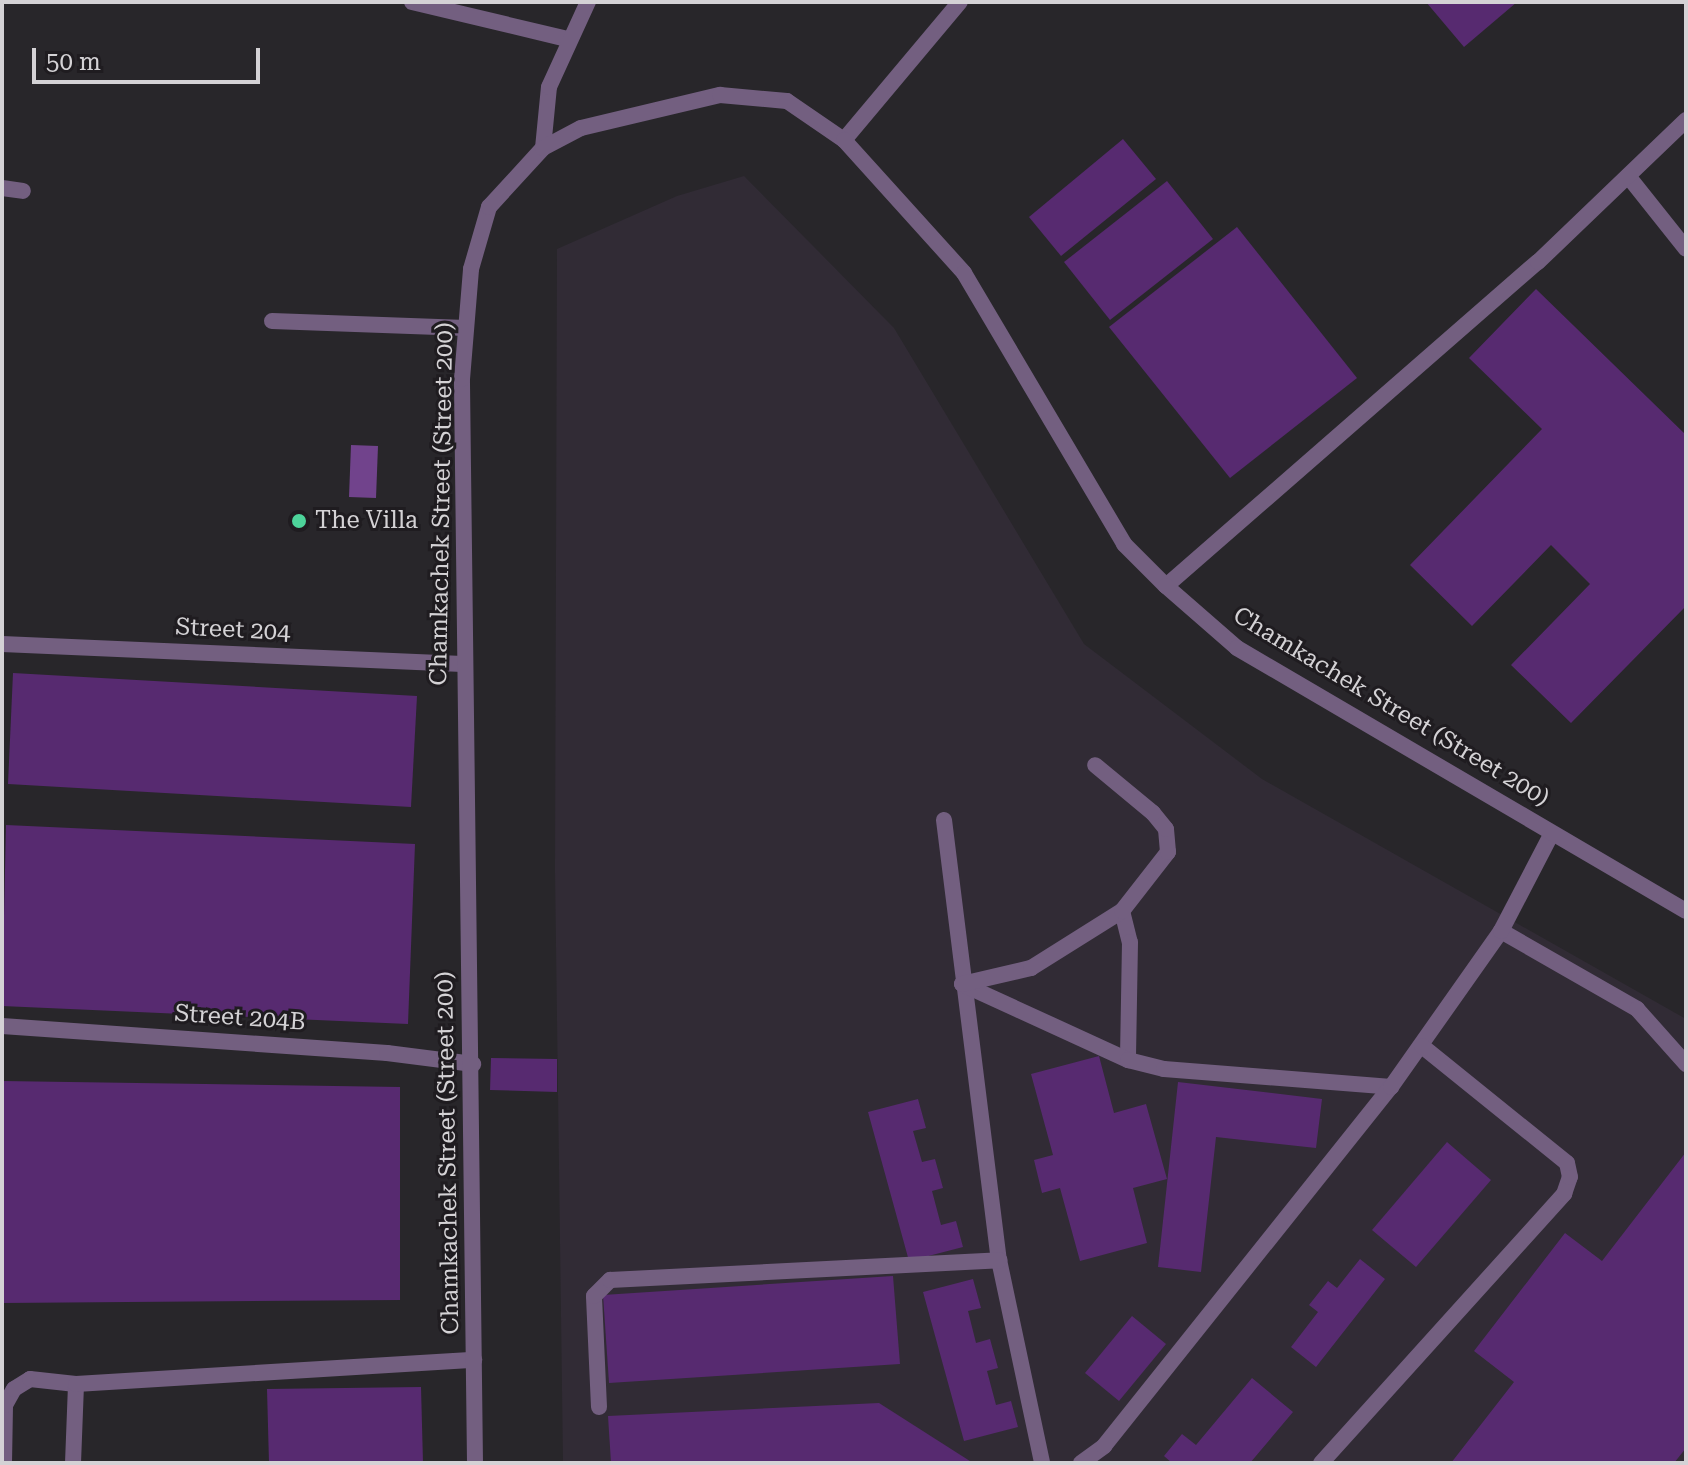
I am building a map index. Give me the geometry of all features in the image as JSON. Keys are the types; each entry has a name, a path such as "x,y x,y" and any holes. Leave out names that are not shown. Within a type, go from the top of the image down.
{"street":[{"path":"412,2 567,39"},
{"path":"543,148 549,87 567,39 588,2"},
{"path":"844,140 960,2"},
{"name":"Chamkachek Street (Street 200)","path":"475,1463 473,1064 463,664 466,328 471,269 489,207 543,148 610,117 720,95 787,101 844,140 964,273 1124,544 1166,586 1237,648 1552,833 1683,904"},
{"path":"1166,586 1538,262 1686,120"},
{"path":"1628,176 1686,249"},
{"path":"2,188 23,191"},
{"path":"272,321 466,328"},
{"name":"Street 204","path":"2,644 463,664"},
{"path":"962,984 1031,968 1122,911 1168,852 1166,829 1095,765"},
{"path":"944,820 962,984 999,1260 1040,1433 1042,1463"},
{"path":"1081,1463 1104,1446 1422,1046 1501,931 1552,833"},
{"path":"1122,911 1130,942 1128,1060"},
{"path":"1501,931 1637,1009 1686,1064"},
{"path":"962,984 1128,1060 1164,1069 1391,1087"},
{"name":"Street 204B","path":"2,1026 387,1053 473,1064"},
{"path":"1321,1463 1564,1194 1570,1177 1567,1163 1422,1046"},
{"path":"599,1407 594,1296 610,1280 999,1260"},
{"path":"4,1463 5,1405 14,1389 30,1379 76,1384 474,1360"},
{"path":"73,1463 76,1384"}],"shaded area":[{"path":"744,176 894,328 1084,644 1262,779 1686,1019 1686,1463 563,1463 555,871 557,249 677,196"},
{"path":"351,445 378,446 376,498 349,497"}],"building":[{"path":"1426,2 1517,2 1464,47"},
{"path":"1123,139 1156,179 1061,256 1029,217"},
{"path":"1167,181 1213,239 1110,320 1064,262"},
{"path":"1237,227 1357,378 1230,478 1109,327"},
{"path":"1536,289 1686,435 1686,606 1571,723 1511,665 1590,584 1551,545 1472,626 1410,565 1542,429 1469,358"},
{"path":"13,673 417,696 411,807 8,784"},
{"path":"6,825 415,844 408,1024 2,1006"},
{"path":"1099,1056 1114,1113 1146,1104 1167,1179 1133,1188 1147,1243 1080,1261 1060,1188 1042,1193 1034,1160 1053,1155 1031,1074"},
{"path":"491,1058 557,1059 557,1092 490,1090"},
{"path":"2,1081 400,1087 400,1300 2,1303"},
{"path":"1178,1082 1322,1099 1316,1148 1216,1137 1201,1272 1158,1267"},
{"path":"918,1099 926,1128 913,1131 922,1162 935,1159 943,1188 932,1191 941,1225 956,1221 963,1247 909,1261 868,1112"},
{"path":"1447,1142 1491,1180 1416,1267 1372,1230"},
{"path":"1686,1152 1686,1448 1674,1463 1451,1463 1514,1382 1474,1351 1565,1233 1602,1261"},
{"path":"1360,1259 1385,1279 1316,1367 1291,1347 1318,1312 1309,1305 1328,1281 1337,1288"},
{"path":"893,1276 900,1364 609,1383 603,1295"},
{"path":"973,1279 981,1308 968,1311 976,1343 990,1339 998,1368 987,1371 996,1405 1011,1401 1018,1427 964,1441 923,1292"},
{"path":"1132,1316 1166,1344 1119,1401 1085,1373"},
{"path":"1252,1378 1293,1412 1250,1463 1172,1463 1164,1456 1182,1434 1196,1445"},
{"path":"421,1387 423,1463 269,1463 267,1389"},
{"path":"879,1403 973,1463 611,1463 608,1416"}],"place":[{"name":"The Villa","path":"299,521"}]}
